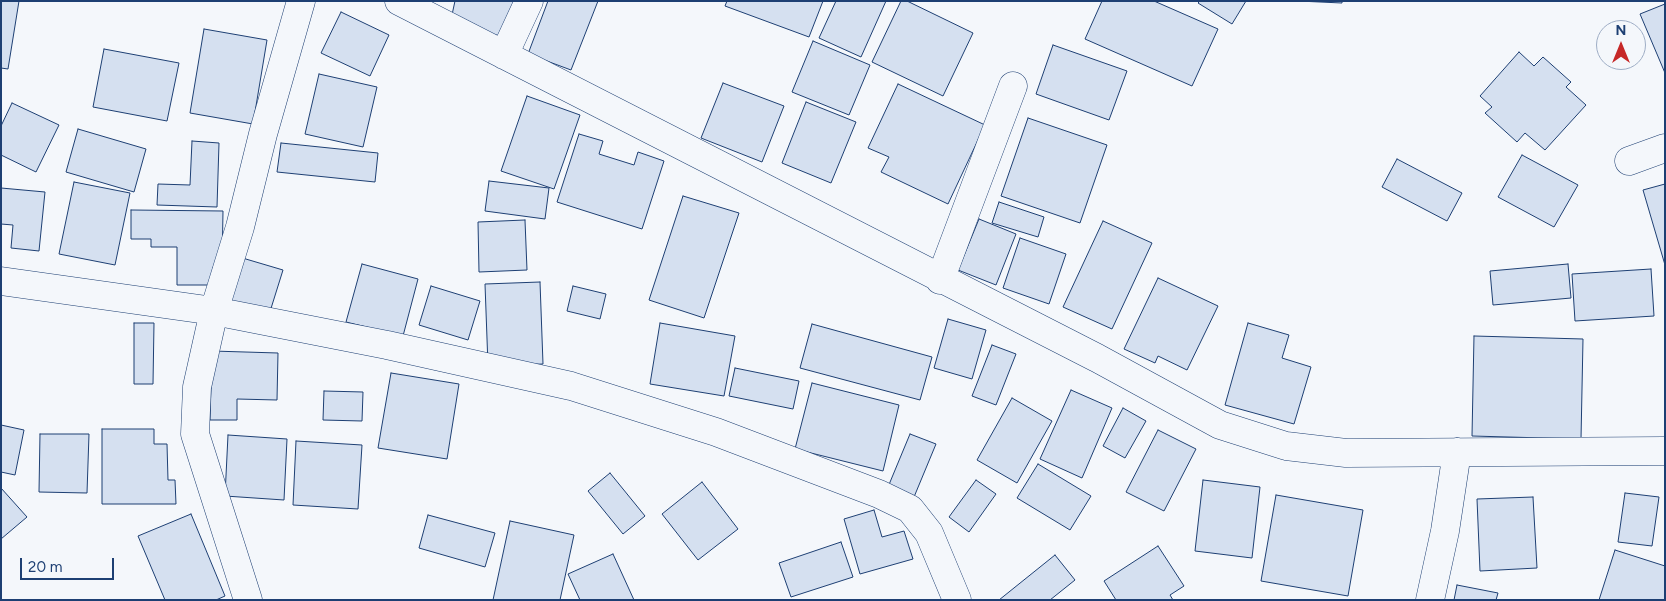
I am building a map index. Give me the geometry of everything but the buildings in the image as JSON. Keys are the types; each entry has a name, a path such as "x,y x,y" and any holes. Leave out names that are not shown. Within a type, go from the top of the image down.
{"street":[{"path":"248,600 216,506 195,434 197,387 214,311 240,228 263,134 301,1"},
{"path":"399,1 940,280 1097,358 1220,426 1286,446 1346,453 1665,452"},
{"path":"504,55 529,1"},
{"path":"940,280 1013,86"},
{"path":"1629,161 1665,148"},
{"path":"1,281 214,311 387,345 571,386 716,432 879,494 910,509 929,533 957,600"},
{"path":"1430,600 1445,531 1457,452"}]}
